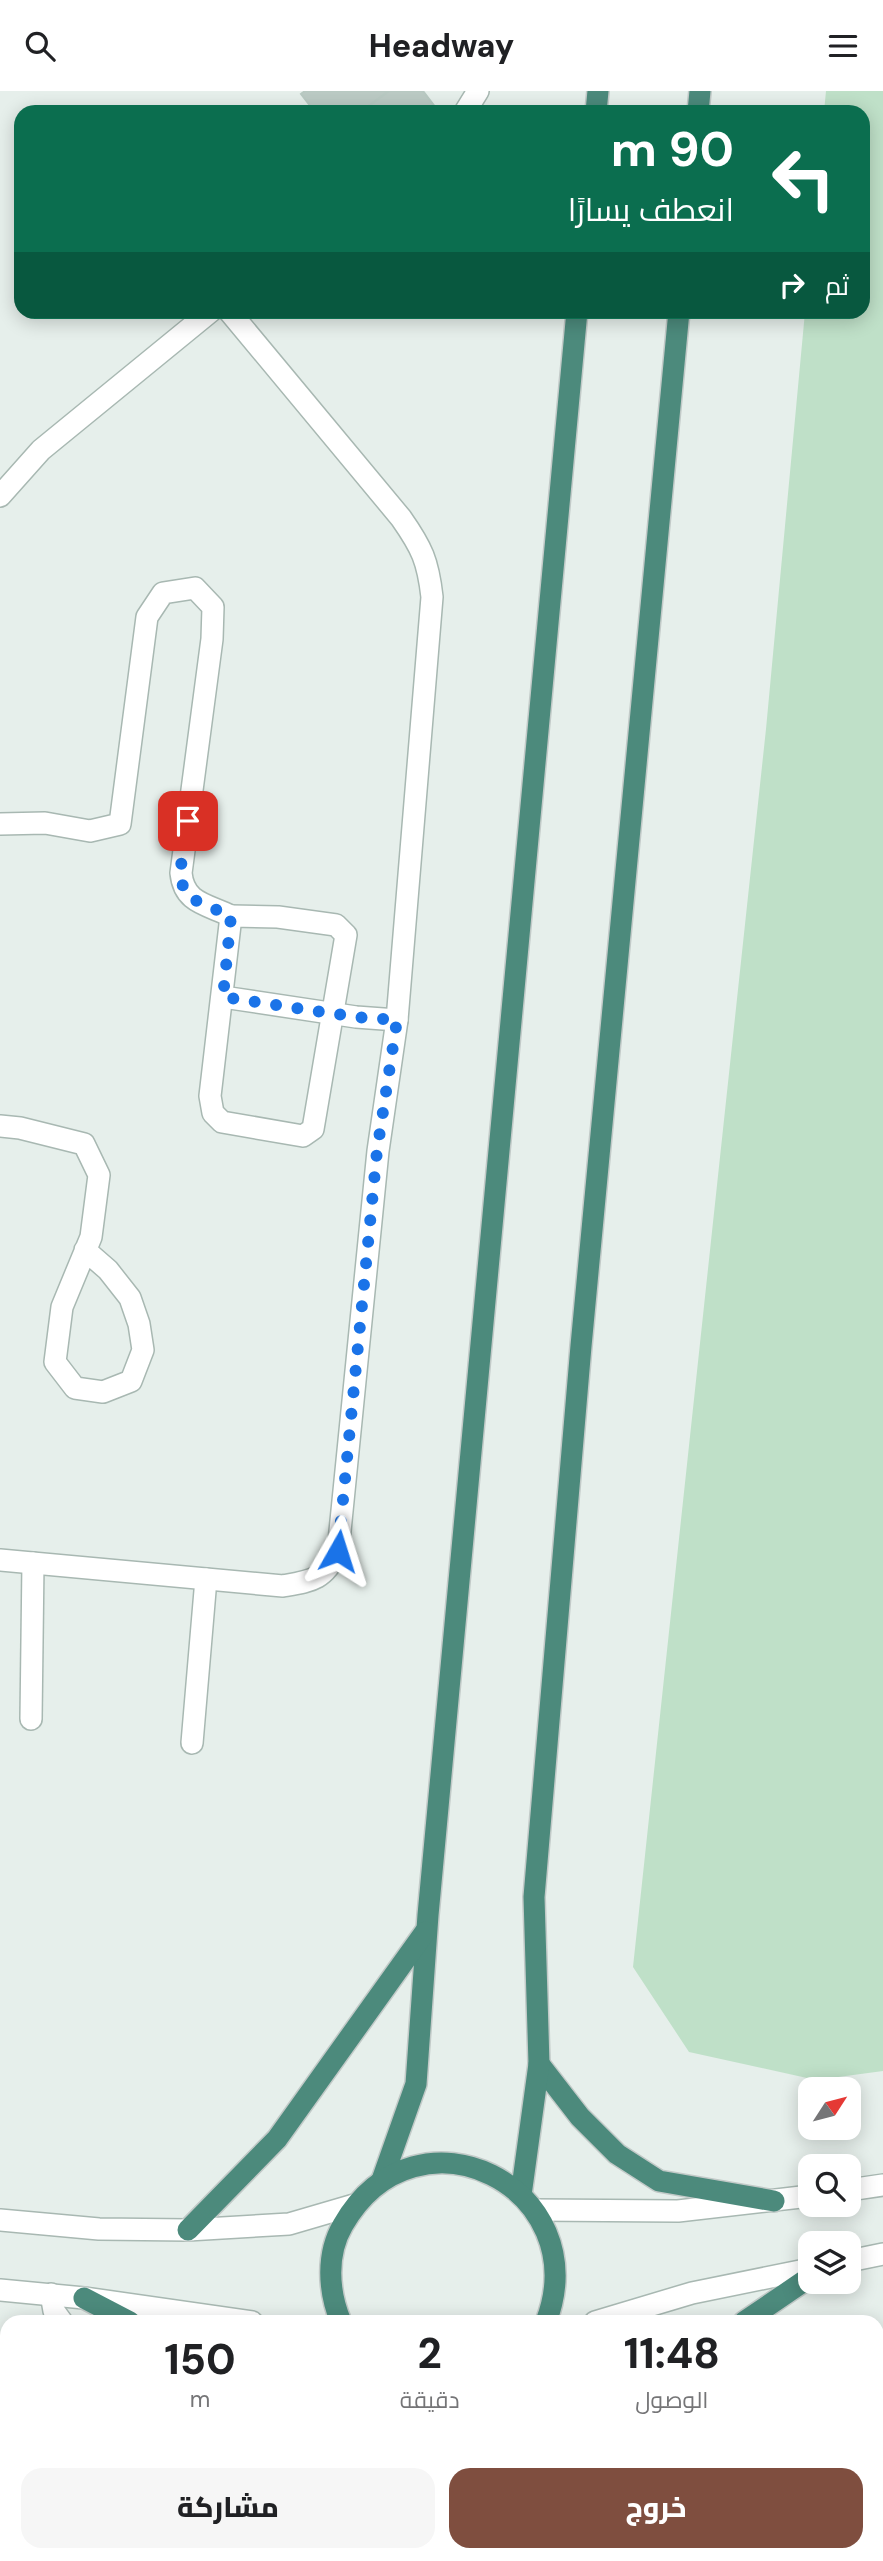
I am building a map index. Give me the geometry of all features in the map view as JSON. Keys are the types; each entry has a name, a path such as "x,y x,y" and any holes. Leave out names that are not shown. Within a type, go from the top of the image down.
{"highway":[{"path":"382,2180 416,2084 426,1930 576,319"},
{"path":"527,2203 539,2064 534,1897 582,1332 678,319"},
{"path":"188,2230 277,2139 426,1930"},
{"path":"539,2064 580,2117 617,2154 659,2181 774,2201"},
{"path":"338,2315 333,2305 330,2269 337,2235 354,2205 382,2180 402,2170 423,2164 454,2164 485,2171 504,2181 527,2203 551,2245 555,2283 548,2315"},
{"path":"754,2315 798,2285"},
{"path":"84,2298 117,2315"}],"street":[{"path":"0,496 41,450 201,319"},
{"path":"0,1560 283,1586 314,1580 330,1567 338,1551 377,1151 397,1020 432,597 428,567 418,542 236,319"},
{"path":"0,824 45,823 90,831 120,824 147,617 163,593 195,588 213,607 212,639 181,873 182,886 188,896 231,916 278,917 336,925 346,935 313,1129 303,1136 222,1122 213,1113 210,1095 231,916"},
{"path":"223,997 397,1020"},
{"path":"0,1126 20,1128 84,1144 99,1175 91,1237 62,1307 55,1361 75,1388 103,1392 131,1381 143,1350 139,1324 130,1298 86,1250"},
{"path":"31,1719 33,1563"},
{"path":"192,1743 206,1579"},
{"path":"861,2188 883,2185"},
{"path":"527,2203 678,2211 798,2198"},
{"path":"0,2220 99,2229 188,2230 289,2224 354,2205"},
{"path":"861,2259 883,2254"},
{"path":"618,2315 692,2293 798,2271"},
{"path":"0,2290 84,2298 203,2315"},
{"path":"51,2294 57,2315"}],"green space":[{"path":"826,91 883,91 883,2071 838,2077 802,2077 689,2052 633,1967 766,729 804,319 870,319 870,105 825,105"}],"building":[{"path":"305,91 389,91 370,105 310,105 301,94"},
{"path":"389,91 423,91 434,105 370,105"}],"route":[{"path":"188,821 181,873 182,886 188,896 231,916 223,997 356,1017 397,1020 377,1151 338,1551"}]}
